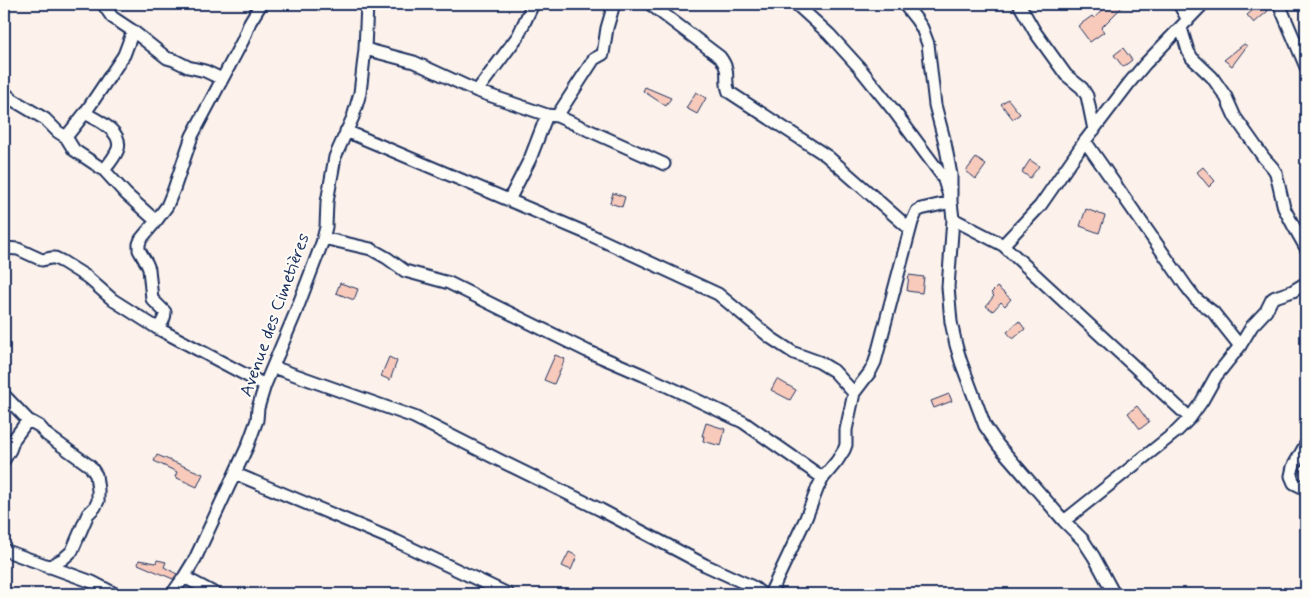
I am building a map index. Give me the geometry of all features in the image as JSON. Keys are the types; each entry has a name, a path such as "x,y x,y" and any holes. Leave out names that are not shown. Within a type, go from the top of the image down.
{"street":[{"path":"103,4 112,17 167,58 222,79"},
{"path":"157,328 164,320 165,312 152,299 148,264 139,250 141,239 166,206 174,189 192,136 261,4"},
{"name":"Avenue des Cimetières","path":"172,594 195,559 236,474 257,420 258,408 265,385 295,314 323,238 326,227 327,202 332,171 338,149 358,100 365,49 367,4"},
{"path":"477,91 518,36 534,4"},
{"path":"509,200 552,115 594,59 603,54 607,28 614,4"},
{"path":"650,4 720,57 727,68 726,84 729,92 827,156 910,229"},
{"path":"904,4 919,24 928,44 935,105 951,175 953,219 948,298 953,333 961,362 980,414 992,436 1064,521 1083,540 1114,594"},
{"path":"1019,4 1035,32 1066,75 1082,88 1087,96 1094,130"},
{"path":"1179,4 1185,24 1188,51 1192,58 1216,82 1226,97 1235,117 1276,173 1284,208 1306,248"},
{"path":"1003,246 1040,206 1085,141 1130,82 1145,64 1204,4"},
{"path":"1279,4 1306,67"},
{"path":"802,5 858,66 894,111 942,176 951,202"},
{"path":"66,138 124,55 132,31"},
{"path":"365,49 414,62 477,91 552,115 664,164"},
{"path":"4,92 13,100 45,119 66,138 74,150 104,170 126,194 156,221"},
{"path":"85,113 114,132 118,140 118,148 114,157 104,170"},
{"path":"346,131 584,232 718,294 771,338 794,354 819,362 834,371 854,393"},
{"path":"1085,141 1186,286 1196,299 1213,312 1240,346"},
{"path":"894,215 917,212 951,202"},
{"path":"770,594 823,478 837,461 846,445 846,430 854,393 875,362 910,229 917,212"},
{"path":"953,219 1003,246 1190,418"},
{"path":"323,238 371,250 387,258 405,271 449,284 586,351 682,392 743,422 823,478"},
{"path":"4,248 18,249 42,260 56,258 87,277 113,300 157,328 265,385"},
{"path":"1064,521 1190,418 1216,376 1240,346 1252,326 1266,311 1272,299 1306,284"},
{"path":"273,367 414,417 601,510 752,587 762,594"},
{"path":"4,395 28,420 39,426 47,436 90,466 96,476 98,501 88,514 72,551 63,559 48,567"},
{"path":"4,460 14,439 28,420"},
{"path":"1306,444 1293,467 1291,476 1294,483 1306,488"},
{"path":"236,474 396,541 508,594"},
{"path":"4,550 92,582 115,594"},
{"path":"184,577 216,594"}],"building":[{"path":"1109,4 1125,4 1101,28 1104,32 1090,42 1078,26 1092,16 1094,18"},
{"path":"1260,4 1268,11 1254,23 1247,15"},
{"path":"1244,44 1247,46 1232,66 1224,60"},
{"path":"1123,48 1132,60 1123,67 1114,55"},
{"path":"645,87 671,98 666,106 643,91"},
{"path":"696,92 706,98 697,114 686,108"},
{"path":"1008,99 1020,114 1013,119 1001,104"},
{"path":"976,158 986,165 976,179 966,171"},
{"path":"1030,160 1039,166 1030,178 1022,172"},
{"path":"1203,167 1215,181 1209,187 1197,172"},
{"path":"613,193 625,197 622,207 610,203"},
{"path":"1086,209 1105,216 1099,233 1080,226"},
{"path":"909,275 924,277 922,293 907,291"},
{"path":"340,283 358,289 354,300 336,293"},
{"path":"997,287 1011,299 1005,306 1001,302 993,311 986,306 994,296 991,293"},
{"path":"1019,321 1025,329 1013,339 1007,332"},
{"path":"555,355 565,359 554,384 544,380"},
{"path":"389,357 397,361 390,380 381,376"},
{"path":"777,379 796,390 790,400 771,390"},
{"path":"949,394 952,401 934,408 931,401"},
{"path":"1137,406 1149,422 1140,429 1128,413"},
{"path":"706,423 725,429 721,446 703,441 704,436 702,436"},
{"path":"157,455 203,474 197,487 175,477 177,472 154,461"},
{"path":"569,552 577,556 571,570 562,566"},
{"path":"139,560 156,563 157,560 166,562 164,567 177,574 173,579 138,564"}]}
